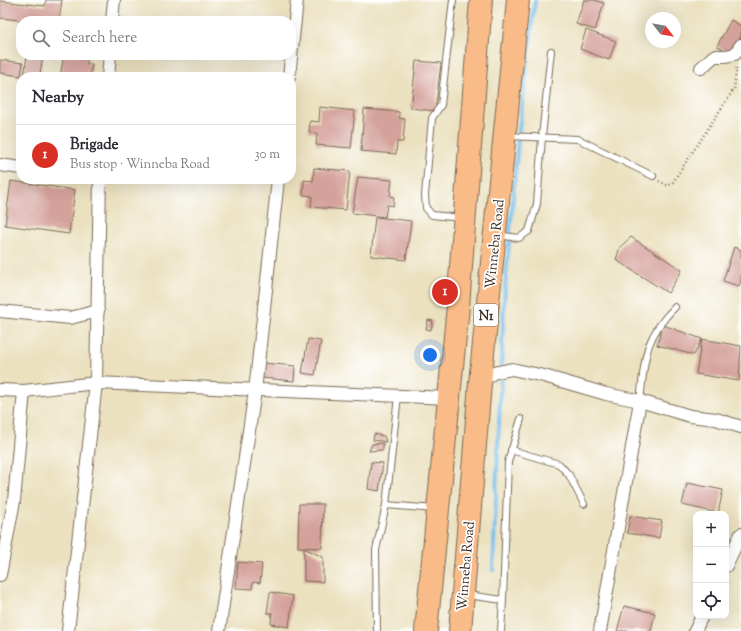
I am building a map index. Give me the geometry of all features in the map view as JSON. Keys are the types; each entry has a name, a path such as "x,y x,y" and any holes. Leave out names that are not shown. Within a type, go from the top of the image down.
{"highway":[{"name":"N1","path":"426,631 465,218 481,0"},
{"name":"Winneba Road","path":"460,631 480,383 518,0"}],"street":[{"path":"112,16 114,0"},
{"path":"295,16 297,0"},
{"path":"701,68 714,56 726,56 738,49"},
{"path":"108,72 110,60"},
{"path":"290,72 291,60"},
{"path":"0,165 16,167"},
{"path":"68,631 96,383 100,184"},
{"path":"219,631 255,391 277,184"},
{"path":"0,311 70,318 98,311"},
{"path":"480,383 493,373 512,369 544,376 606,394 640,401 690,416 716,419 741,427"},
{"path":"0,390 24,391 96,383 255,391 449,398"},
{"path":"0,575 14,501 24,391"},
{"path":"600,631 640,401"},
{"path":"729,560 741,534"},
{"path":"695,631 701,619"}],"lane":[{"path":"453,0 441,105 432,118 425,195 426,208 432,215 465,218"},
{"path":"495,235 518,238 529,231 538,204 542,137 551,51"},
{"path":"505,136 578,139 653,176"},
{"path":"640,401 646,352 653,333 661,321 674,307"},
{"path":"377,631 376,550 386,505 398,396"},
{"path":"501,631 507,471 511,450 521,419"},
{"path":"511,450 558,464 565,468 584,504"},
{"path":"386,505 438,510"},
{"path":"463,595 503,600"}],"path":[{"path":"653,176 661,183 668,186 704,136 734,89 737,74 738,49"}],"building":[{"path":"46,0 62,0 60,16 16,16 16,20 0,18 0,1 45,6"},
{"path":"584,0 594,0 604,3 595,30 576,24"},
{"path":"731,20 741,26 741,36 732,54 717,46"},
{"path":"586,30 616,41 609,60 580,49"},
{"path":"0,60 23,63 22,72 16,72 16,75 0,73"},
{"path":"26,60 42,60 40,72 25,72"},
{"path":"63,60 87,60 87,64 92,64 91,72 61,72"},
{"path":"416,61 441,63 435,111 411,108"},
{"path":"320,107 355,111 351,148 316,145 317,133 309,132 310,121 319,122"},
{"path":"364,109 399,112 399,118 405,119 403,142 397,142 396,154 361,151"},
{"path":"314,168 350,171 346,210 311,207 312,196 303,195 304,180 313,181"},
{"path":"358,177 392,180 390,196 394,197 393,206 387,205 385,217 352,213"},
{"path":"11,181 16,182 16,184 32,184 75,190 69,234 5,225"},
{"path":"375,217 411,221 406,260 371,256"},
{"path":"631,237 682,270 668,293 616,260 620,247"},
{"path":"734,247 741,250 741,280 739,286 723,281"},
{"path":"428,320 433,321 431,330 426,329"},
{"path":"663,325 702,339 694,355 657,345"},
{"path":"308,339 321,341 315,375 302,373"},
{"path":"702,339 741,346 739,381 696,374"},
{"path":"263,363 295,366 294,381 262,378"},
{"path":"374,434 384,436 386,442 373,440"},
{"path":"383,443 383,450 369,451 372,444"},
{"path":"371,462 383,463 379,491 368,489"},
{"path":"687,483 723,490 718,511 709,511 682,505"},
{"path":"299,504 323,504 322,548 298,547"},
{"path":"630,516 662,521 659,538 627,533"},
{"path":"304,548 323,557 323,582 304,581"},
{"path":"238,562 262,564 260,583 253,582 252,589 236,588"},
{"path":"270,592 293,596 289,627 271,624 272,613 267,613"},
{"path":"624,606 655,613 651,631 617,631"}],"waterway":[{"path":"493,570 504,301 519,130 535,0"}],"place":[{"name":"Brigade","path":"445,292"}]}
